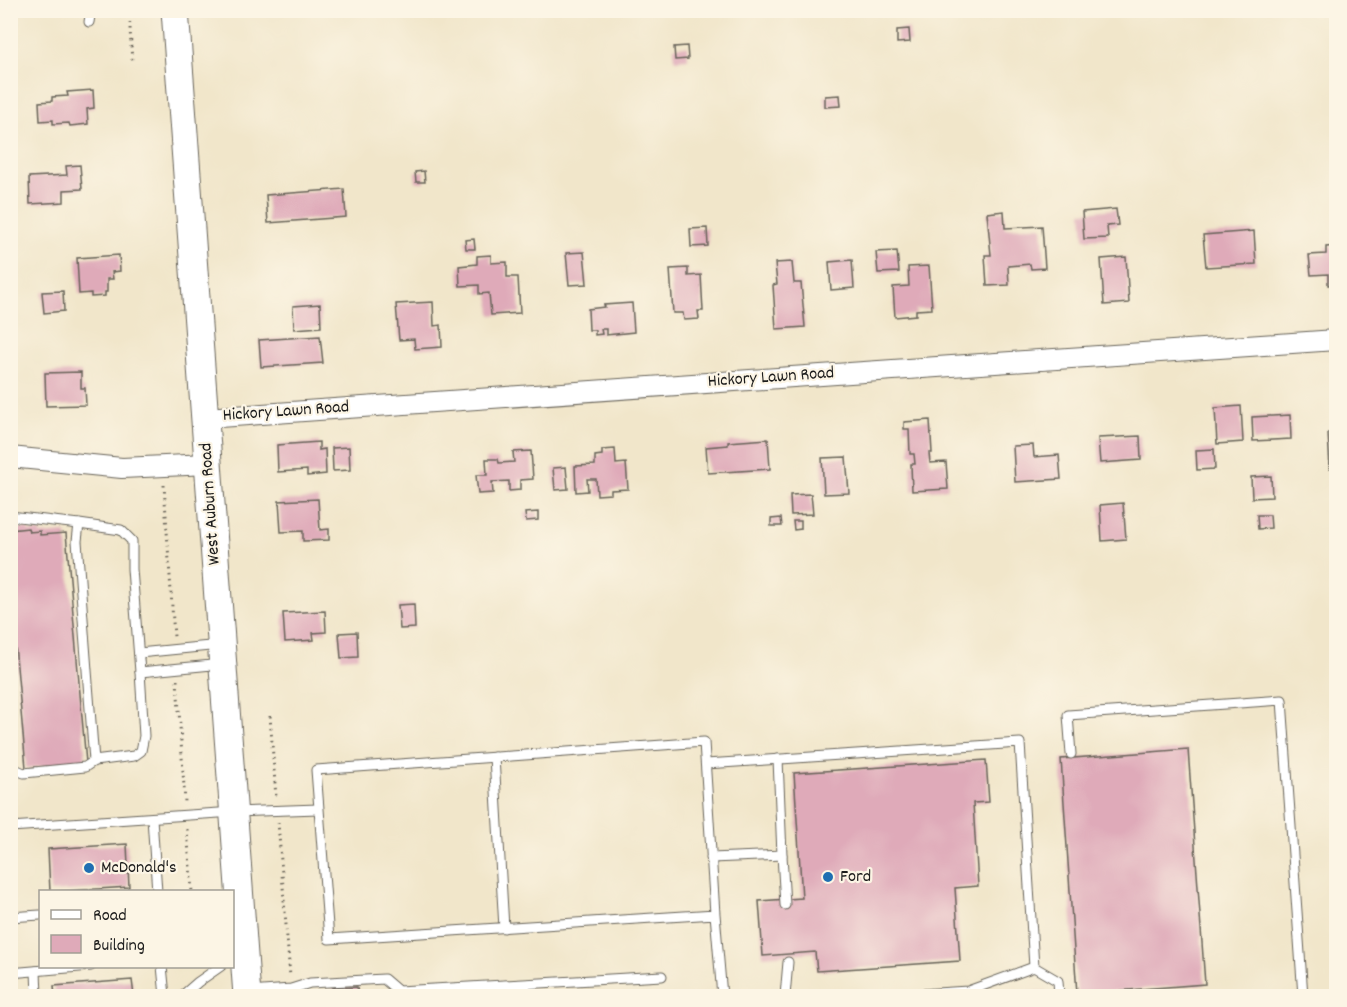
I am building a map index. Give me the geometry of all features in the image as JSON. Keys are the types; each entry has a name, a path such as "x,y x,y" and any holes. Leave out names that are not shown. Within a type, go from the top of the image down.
{"main road":[{"name":"West Auburn Road","path":"175,10 234,812 238,955 247,994"}],"street":[{"name":"Hickory Lawn Road","path":"205,418 1336,340"},
{"path":"10,457 122,468 208,464"}],"lane":[{"path":"89,22 91,10"},
{"path":"10,516 121,530 132,541 144,736 141,751 134,756 94,761 85,767 24,773 10,767"},
{"path":"80,524 77,541 94,761"},
{"path":"139,652 221,654"},
{"path":"141,672 221,654"},
{"path":"1071,754 1068,716 1282,700 1303,995 1270,996"},
{"path":"715,914 329,939 316,770 704,742 722,996"},
{"path":"706,764 1020,743 1034,968"},
{"path":"494,758 504,928"},
{"path":"778,759 785,905"},
{"path":"10,827 234,812 318,809"},
{"path":"152,818 157,890"},
{"path":"711,858 782,855"},
{"path":"10,916 39,915"},
{"path":"785,996 788,962"},
{"path":"10,973 69,968"},
{"path":"162,968 165,996"},
{"path":"182,996 218,968"},
{"path":"890,996 968,991 1034,968 1058,981 1059,996"},
{"path":"36,971 37,996"},
{"path":"247,994 291,989 310,983 384,980 406,994 662,976"}],"path":[{"path":"129,10 132,63"},
{"path":"270,716 291,989"}],"building":[{"path":"909,29 910,42 897,43 897,30"},
{"path":"687,46 688,59 675,60 674,47"},
{"path":"93,90 94,108 87,109 88,124 70,126 69,123 53,124 53,120 40,121 39,102 52,101 52,97 68,96 67,92"},
{"path":"840,95 841,106 825,107 825,96"},
{"path":"80,165 82,189 64,190 64,202 30,204 29,177 67,175 66,166"},
{"path":"424,171 425,182 416,182 415,172"},
{"path":"344,189 346,217 268,223 266,195"},
{"path":"1116,209 1118,225 1107,226 1108,238 1084,239 1082,212"},
{"path":"1004,211 1005,228 1042,226 1045,268 1031,269 1030,264 1008,266 1009,285 987,286 985,255 991,255 987,213"},
{"path":"707,228 708,246 691,247 690,229"},
{"path":"1254,231 1256,264 1206,267 1203,235"},
{"path":"474,239 475,249 466,249 465,240"},
{"path":"1336,246 1336,285 1328,285 1328,274 1311,275 1309,255 1326,254 1326,247"},
{"path":"897,251 899,272 878,273 876,252"},
{"path":"584,252 587,284 569,285 566,253"},
{"path":"119,255 120,271 112,272 113,279 107,279 105,296 91,297 91,293 79,294 77,258"},
{"path":"491,255 491,263 507,262 507,277 518,277 520,313 491,315 489,293 479,294 479,285 460,286 459,266 477,264 477,256"},
{"path":"1126,257 1129,303 1104,305 1101,259"},
{"path":"852,260 854,288 831,290 829,262"},
{"path":"792,262 794,283 801,283 805,327 776,329 773,285 777,284 775,263"},
{"path":"929,266 932,309 916,310 916,315 895,317 893,287 909,286 908,267"},
{"path":"688,268 688,276 701,275 703,311 698,311 699,319 684,320 683,313 673,313 670,269"},
{"path":"63,291 64,311 44,313 42,292"},
{"path":"433,302 434,326 441,325 442,347 415,349 414,339 399,340 396,304"},
{"path":"632,303 634,332 606,335 606,329 601,329 602,334 595,335 595,330 589,330 588,309 605,307 604,305"},
{"path":"320,304 321,327 294,329 293,306"},
{"path":"320,336 323,363 261,367 259,340"},
{"path":"81,372 81,388 85,388 86,405 46,406 45,373"},
{"path":"1241,406 1243,442 1217,444 1215,408"},
{"path":"1290,415 1291,439 1253,441 1252,417"},
{"path":"930,420 932,453 929,453 930,463 946,462 948,489 912,491 911,464 915,464 914,454 910,454 909,429 904,429 904,422"},
{"path":"1336,432 1336,468 1330,469 1328,433"},
{"path":"1140,436 1141,460 1100,463 1098,438"},
{"path":"768,439 770,469 708,473 706,447 728,445 728,442"},
{"path":"319,442 319,450 325,449 326,474 307,476 307,470 278,472 277,445"},
{"path":"1033,445 1034,457 1059,455 1061,479 1015,482 1013,446"},
{"path":"349,447 350,470 333,471 332,448"},
{"path":"615,449 616,464 626,463 628,489 611,490 611,494 597,495 596,479 587,479 588,491 576,492 575,466 595,465 595,456 602,455 602,450"},
{"path":"1214,449 1215,469 1197,470 1196,450"},
{"path":"531,451 533,479 520,480 520,490 509,491 509,481 492,482 493,493 478,494 476,475 487,475 486,459 498,459 499,463 514,462 513,452"},
{"path":"846,457 849,493 824,494 822,458"},
{"path":"566,467 568,489 555,490 553,468"},
{"path":"1271,476 1272,497 1252,498 1251,477"},
{"path":"811,494 813,514 791,515 790,495"},
{"path":"318,499 320,530 329,529 329,540 303,541 303,531 281,532 279,501"},
{"path":"1123,503 1126,539 1102,541 1100,505"},
{"path":"538,512 538,520 526,521 525,513"},
{"path":"1257,515 1270,515 1271,528 1258,529"},
{"path":"781,518 782,526 771,526 771,519"},
{"path":"793,521 801,521 801,529 794,530"},
{"path":"28,528 29,532 40,531 40,535 66,533 86,763 26,768 10,588 10,530"},
{"path":"414,604 415,628 400,629 398,605"},
{"path":"325,611 326,632 313,633 314,640 285,642 283,613"},
{"path":"357,632 358,657 341,658 339,633"},
{"path":"1188,749 1205,984 1077,994 1061,759"},
{"path":"986,760 989,802 973,803 978,886 955,888 960,961 817,971 815,952 763,956 759,901 802,898 794,773"},
{"name":"McDonald's","path":"127,844 129,887 50,890 48,849"},
{"path":"132,980 134,996 55,996 54,986"},
{"path":"357,987 358,996 333,996 332,988"},
{"path":"1046,991 1046,996 987,996 987,995"}],"place":[{"name":"McDonald's","path":"89,868"},
{"name":"Ford","path":"828,877"}]}
